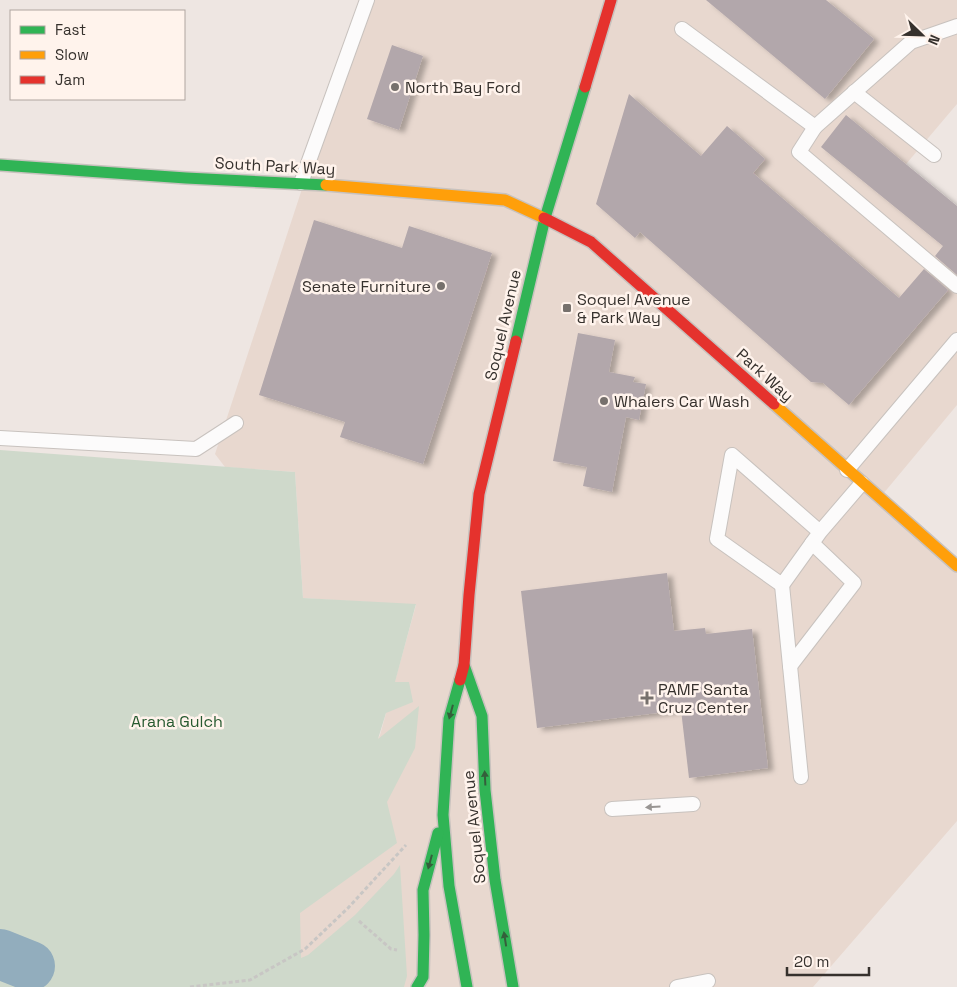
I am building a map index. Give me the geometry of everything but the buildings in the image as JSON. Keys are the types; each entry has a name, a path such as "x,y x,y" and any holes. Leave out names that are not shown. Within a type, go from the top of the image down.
{"main road":[{"name":"Soquel Avenue","path":"467,987 449,886 443,815 448,719 464,665 479,494 545,218 611,0"},
{"name":"South Park Way","path":"0,165 186,178 301,183 506,200 545,218"},
{"name":"Park Way","path":"545,218 591,242 957,566"},
{"name":"Soquel Avenue","path":"464,665 482,716 485,790 495,880 513,987"},
{"path":"417,987 423,977 423,890 443,815"}],"lane":[{"path":"301,183 367,0"},
{"path":"957,26 911,42 815,127 799,152 957,286"},
{"path":"682,29 815,127"},
{"path":"854,92 934,154"},
{"path":"847,470 957,340"},
{"path":"0,438 196,449 236,423"},
{"path":"782,585 717,539 732,455 816,538 854,583 790,666"},
{"path":"801,777 782,585 816,538 862,483"},
{"path":"612,809 693,804"},
{"path":"677,987 708,981"}],"path":[{"path":"190,987 250,980 305,949 348,908 406,844 410,837"},
{"path":"359,921 391,949 405,952"}],"shaded area":[{"path":"364,0 957,0 957,104 901,170 957,216 957,405 878,500 957,568 957,821 813,987 21,987 364,763 380,735 416,605 303,598 295,472 225,467 215,454"}],"green space":[{"name":"Arana Gulch","path":"0,450 295,472 303,598 416,604 395,682 409,682 413,702 386,713 378,739 419,706 415,748 387,802 397,843 300,913 301,958 308,955 355,915 394,874 400,865 407,976 404,987 0,987"}],"waterway":[{"path":"0,954 30,966"}],"traffic: fast":[{"path":"516,341 545,218 585,87"},
{"path":"0,165 186,178 326,185"},
{"path":"464,665 482,716 485,790 495,880 513,987"},
{"path":"460,680 449,719 443,815 449,886 467,987"},
{"path":"417,987 423,977 423,890 438,833"}],"traffic: slow":[{"path":"326,185 505,200 544,218"},
{"path":"774,404 957,566"}],"traffic: jam":[{"path":"585,87 611,0"},
{"path":"544,218 591,242 774,404"},
{"path":"460,680 464,665 479,494 516,341"}],"place":[{"name":"North Bay Ford","path":"395,87"},
{"name":"Senate Furniture","path":"441,286"},
{"name":"Soquel Avenue & Park Way","path":"567,308"},
{"name":"Whalers Car Wash","path":"604,401"},
{"name":"PAMF Santa Cruz Center","path":"647,698"}]}
